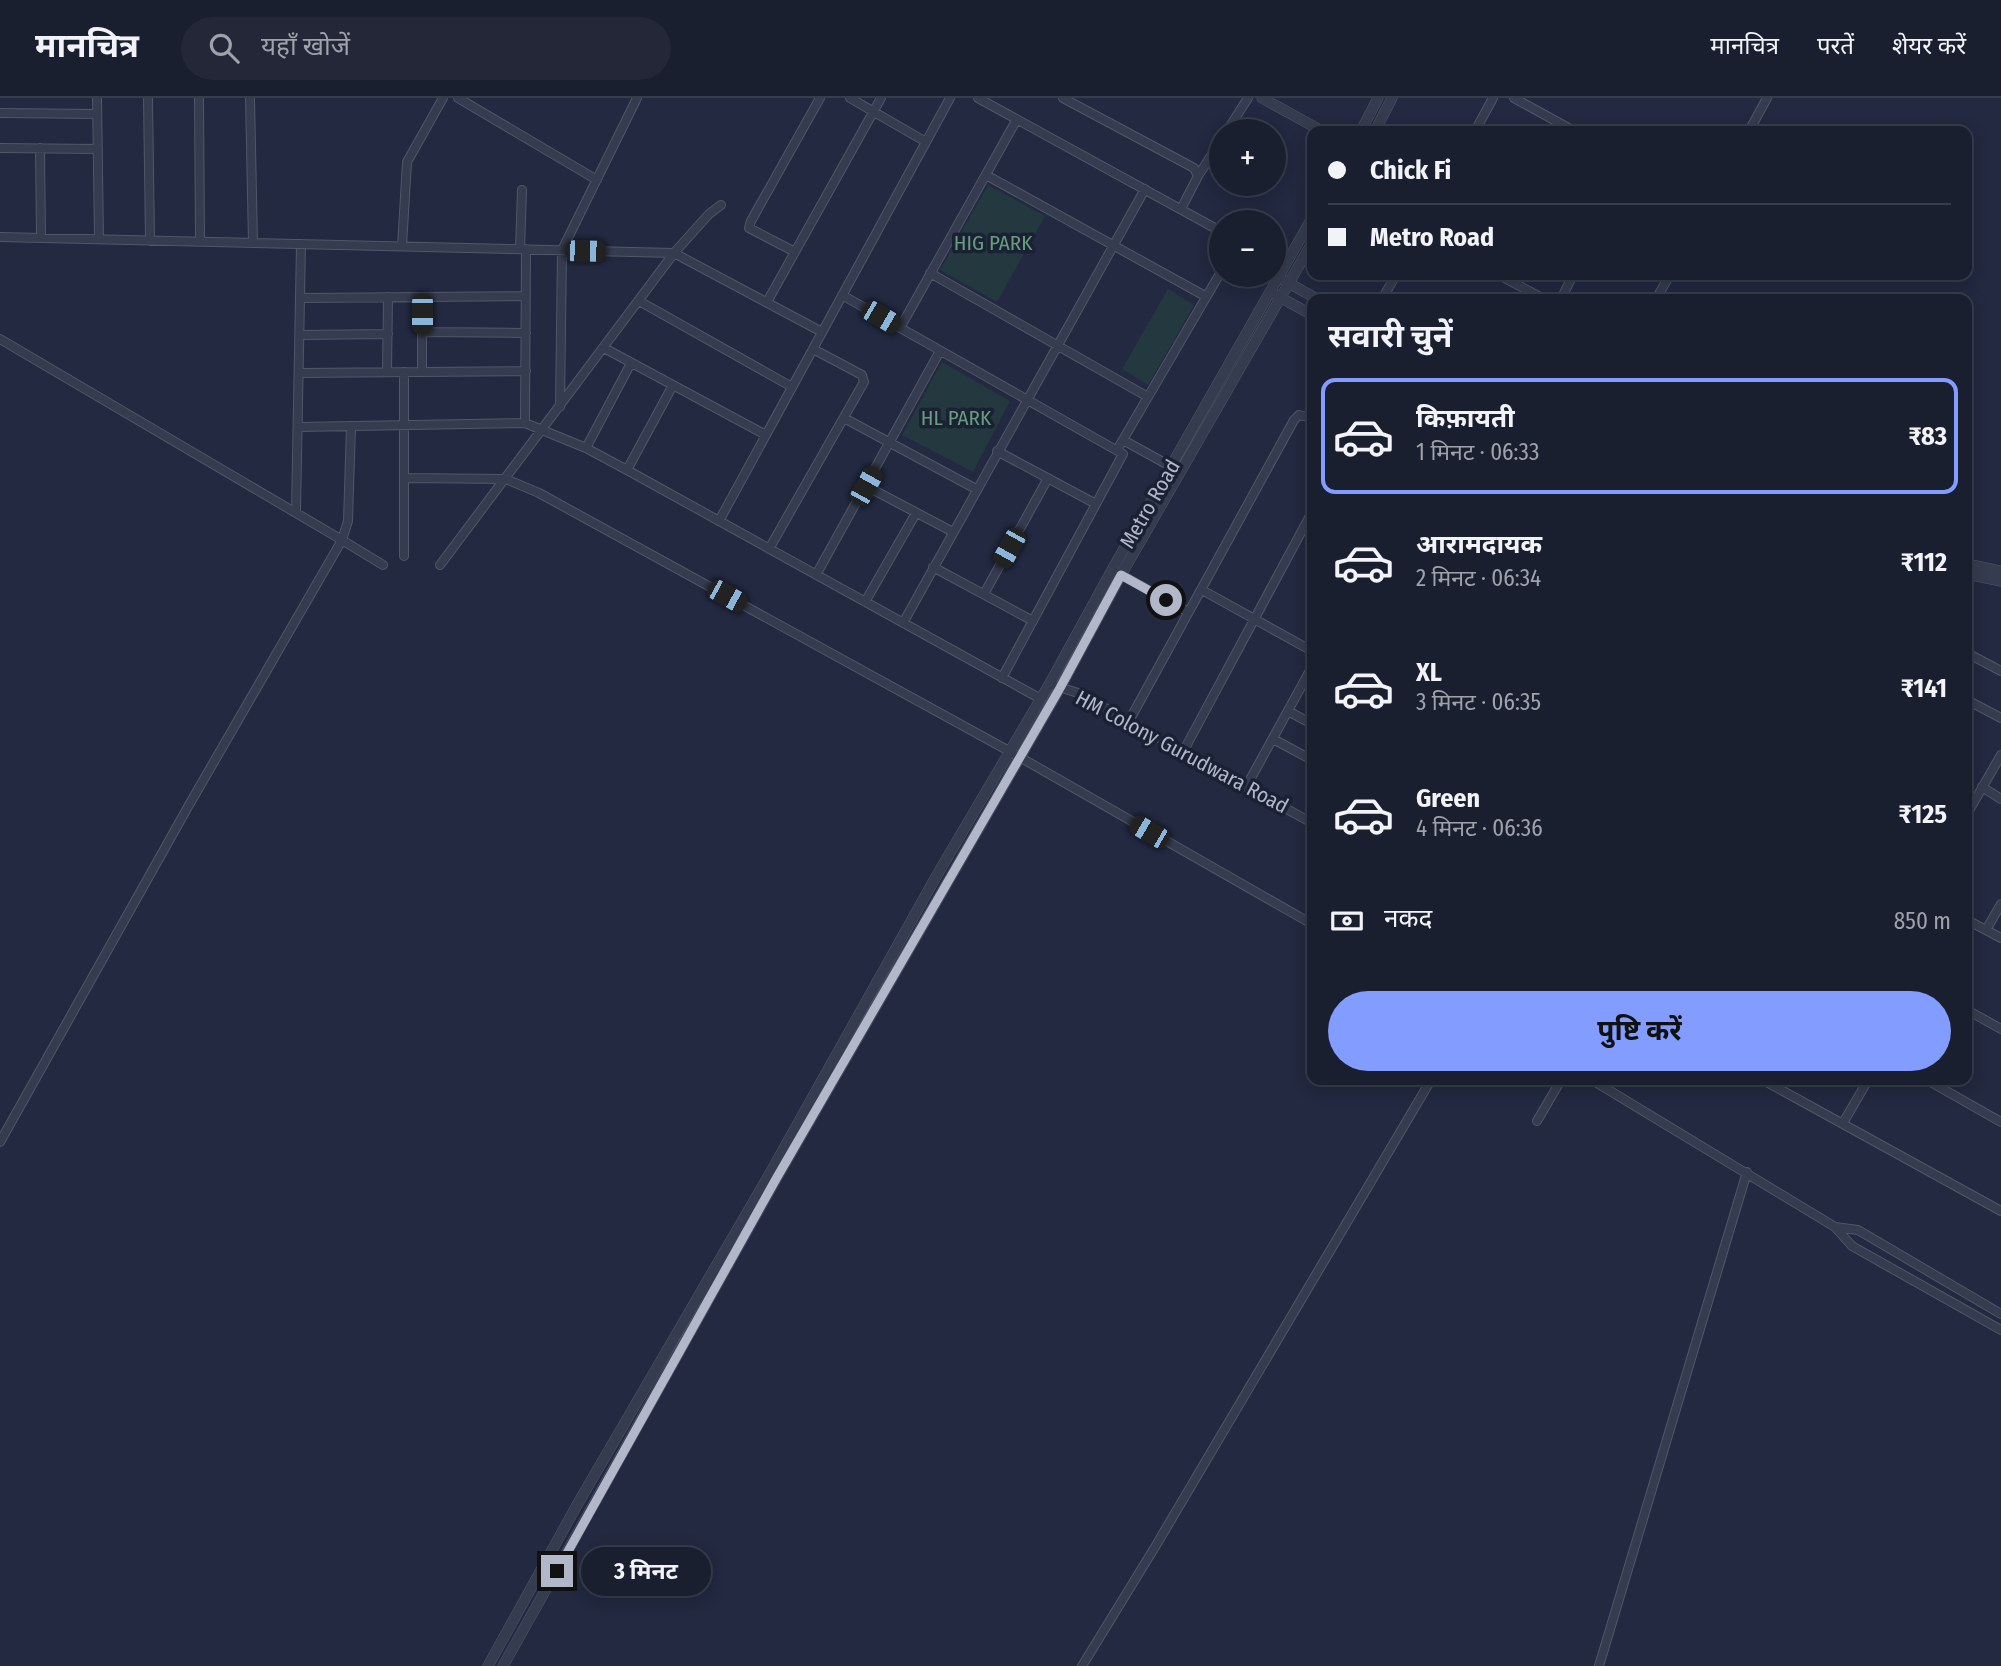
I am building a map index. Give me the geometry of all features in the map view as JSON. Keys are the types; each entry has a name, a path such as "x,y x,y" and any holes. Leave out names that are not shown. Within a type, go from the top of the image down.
{"street":[{"path":"97,98 99,239"},
{"path":"148,98 150,241"},
{"path":"199,98 200,242"},
{"path":"250,98 253,243"},
{"path":"402,246 407,162 443,98"},
{"path":"458,98 597,180"},
{"path":"560,407 562,250 636,98"},
{"path":"795,252 749,228 821,98"},
{"path":"850,98 926,142"},
{"path":"766,302 881,98"},
{"path":"719,521 950,98"},
{"path":"978,98 1209,225"},
{"path":"1063,98 1194,168 1198,176"},
{"path":"1235,119 1248,98"},
{"path":"1262,98 1313,126"},
{"path":"1364,126 1378,98"},
{"path":"1378,126 1392,98"},
{"path":"1478,126 1493,98"},
{"path":"1514,98 1565,126"},
{"path":"1752,126 1768,98"},
{"path":"0,113 97,114"},
{"path":"900,328 1017,119"},
{"path":"0,148 97,149"},
{"path":"40,148 41,238"},
{"path":"1181,209 1209,159"},
{"path":"986,174 1205,296"},
{"path":"903,623 1145,189"},
{"path":"522,190 526,296 525,422"},
{"path":"440,565 674,253 709,214 721,205"},
{"name":"Metro Road","path":"1286,264 1307,227"},
{"path":"0,237 674,253 822,332"},
{"path":"296,512 302,244"},
{"name":"Metro Road","path":"1117,572 1307,252"},
{"path":"1286,255 1290,257"},
{"path":"930,273 1149,397"},
{"path":"1508,280 1535,294"},
{"path":"1286,281 1308,294"},
{"path":"1117,450 1211,287"},
{"name":"Metro Road","path":"503,1666 776,1179 1020,758 1055,686 1172,467 1273,287"},
{"path":"1270,291 1307,312"},
{"path":"842,295 1123,454 1002,678"},
{"path":"300,298 526,296"},
{"path":"387,372 388,297"},
{"path":"422,297 422,372"},
{"path":"639,301 792,387"},
{"path":"422,332 526,333"},
{"path":"300,335 388,334"},
{"path":"0,339 383,565"},
{"path":"604,348 766,435"},
{"path":"769,549 865,378 813,349"},
{"path":"816,575 940,351"},
{"path":"586,448 631,363"},
{"path":"299,373 526,371"},
{"path":"404,372 404,556"},
{"path":"627,470 673,385"},
{"path":"1129,721 1294,420 1300,415 1307,417"},
{"path":"844,418 976,489"},
{"path":"298,427 525,422 586,448 627,470 1041,699"},
{"path":"0,1142 229,734 342,540 348,521 351,426"},
{"path":"1123,440 1172,467"},
{"path":"997,451 1096,504"},
{"path":"404,478 506,479 551,499 1009,751 1307,921"},
{"path":"984,594 1048,478"},
{"path":"866,486 953,532"},
{"path":"865,602 916,513"},
{"path":"1183,752 1307,521"},
{"path":"933,567 1032,621"},
{"path":"1972,572 2001,571"},
{"path":"1117,572 1188,612"},
{"path":"1972,573 2001,581"},
{"path":"1202,590 1307,648"},
{"path":"1972,656 2001,671"},
{"path":"1246,787 1307,676"},
{"name":"Metro Road","path":"488,1666 577,1505 769,1175 1009,751 1041,699 1055,686"},
{"name":"HM Colony Gurudwara Road","path":"1055,686 1078,694 1307,819"},
{"path":"1972,703 2001,718"},
{"path":"1288,711 1307,721"},
{"path":"1273,738 1307,757"},
{"path":"1972,805 2001,755"},
{"path":"1982,788 2001,799"},
{"path":"1986,930 2001,904"},
{"path":"1972,923 2001,939"},
{"path":"1972,1012 2000,1026"},
{"path":"1082,1666 1428,1085"},
{"path":"1537,1121 1558,1085"},
{"path":"1600,1085 1835,1227 1852,1246 2001,1330"},
{"path":"1772,1085 2001,1211"},
{"path":"1843,1123 1865,1085"},
{"path":"1936,1085 2001,1122"},
{"path":"1599,1666 1747,1172"},
{"path":"1835,1227 1858,1230 2001,1314"}],"green space":[{"name":"HIG PARK","path":"988,185 1045,216 997,302 940,270"},
{"path":"1168,289 1194,305 1148,385 1122,369"},
{"name":"HL PARK","path":"942,362 1010,401 973,472 902,435"}],"route":[{"path":"557,1571 776,1179 1060,688 1121,575 1166,600"}]}
